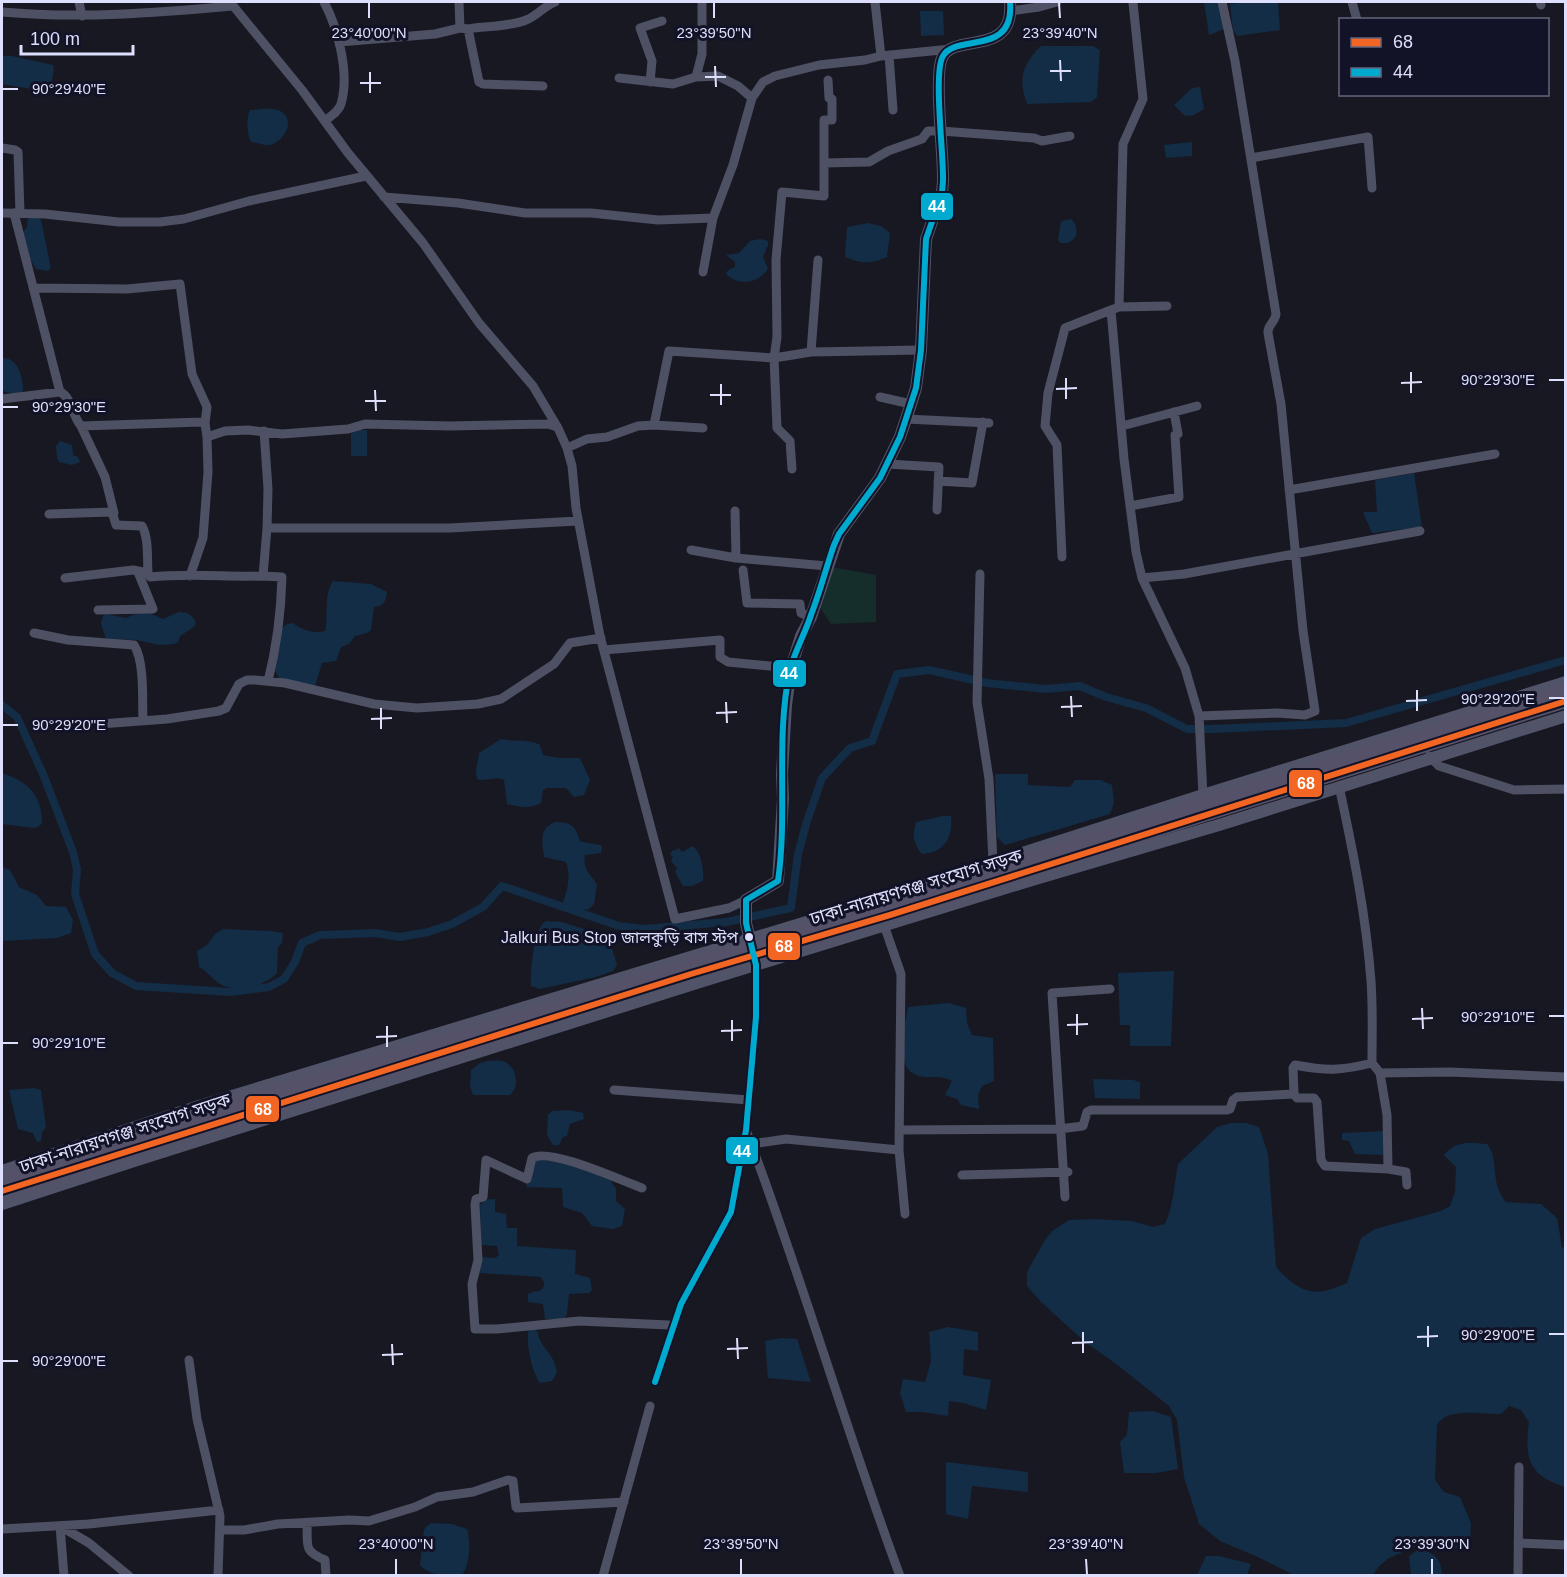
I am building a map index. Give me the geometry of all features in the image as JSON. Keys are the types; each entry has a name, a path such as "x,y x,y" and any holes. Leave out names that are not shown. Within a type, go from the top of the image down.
{"main road":[{"name":"ঢাকা-নারায়ণগঞ্জ সংযোগ সড়ক","path":"1028,866 1566,690"},
{"name":"ঢাকা-নারায়ণগঞ্জ সংযোগ সড়ক","path":"2,1180 88,1147 284,1096 517,1025 994,872 1028,866 1428,752 1566,701"},
{"name":"ঢাকা-নারায়ণগঞ্জ সংযোগ সড়ক","path":"2,1191 53,1181 132,1155 284,1096"}],"street":[{"path":"79,2 82,16"},
{"path":"324,2 339,42 343,68 341,105 334,115 325,121"},
{"path":"459,2 479,82 543,86"},
{"path":"339,42 435,34 525,21 555,2"},
{"path":"696,76 702,54 702,2"},
{"path":"874,2 893,110"},
{"path":"703,272 713,218 752,98 763,82 775,76 819,65 865,60 885,55 951,49 983,41 1002,32 1006,27 1011,6 1039,8 1057,2"},
{"path":"1133,2 1143,99 1123,144 1115,308 1122,426 1136,552 1142,578 1185,668 1199,716 1203,795"},
{"path":"1199,716 1277,712 1305,715 1316,711 1303,631 1281,404 1268,330 1276,319 1276,314 1235,61 1222,2"},
{"path":"1352,2 1356,18"},
{"path":"2,12 82,16 172,12 232,4 366,176 423,243 478,322 533,386 558,428 572,466 578,521 601,638 675,919 746,904 778,881 786,705 791,668 839,534 880,478 906,419 916,388 921,350 926,238 944,181 940,69 944,53 951,49"},
{"path":"650,82 652,61 640,27 662,21"},
{"path":"619,78 673,84 696,76 718,76 738,86 752,98"},
{"path":"792,469 790,441 777,428 774,358 777,337 776,260 782,192 824,196 824,120 832,120 832,99 829,98 828,80"},
{"path":"824,163 869,162 888,151 922,139 928,132 1034,138 1042,141 1070,136"},
{"path":"1251,158 1368,137 1372,188"},
{"path":"2,148 18,152 17,213 60,392"},
{"path":"2,213 119,222 160,222 184,219 249,201 366,176"},
{"path":"384,196 458,203 525,213 591,213 658,220 713,218"},
{"path":"811,352 818,260"},
{"path":"35,288 127,289 180,284 192,374 207,407 205,423 208,472 203,538 190,576"},
{"path":"1062,557 1057,445 1045,426 1048,393 1065,328 1115,308 1167,306"},
{"path":"654,424 669,351 774,358 811,352 921,350"},
{"path":"2,399 60,392 67,396 75,419 81,426 105,477 114,513 113,521 116,525 141,526 144,530 143,573 153,609 98,610"},
{"path":"879,397 911,404"},
{"path":"1122,426 1197,406"},
{"path":"1130,506 1179,497 1175,435 1179,434 1174,412"},
{"path":"906,419 986,423 972,483 938,481"},
{"path":"81,426 205,423"},
{"path":"207,436 225,431 311,433 365,424 458,426 548,424 558,428"},
{"path":"567,448 587,439 607,437 638,426 654,424 703,428"},
{"path":"263,576 268,489 264,431"},
{"path":"1290,490 1496,454"},
{"path":"887,464 939,467 937,510"},
{"path":"735,511 736,558"},
{"path":"49,514 114,513"},
{"path":"267,528 450,528 578,521"},
{"path":"1142,578 1184,574 1420,531"},
{"path":"691,550 736,558 827,566"},
{"path":"65,578 133,570 150,577 173,574 282,577 276,645 268,681"},
{"path":"742,570 747,603 800,604 801,613 811,617"},
{"path":"284,1096 485,1034 749,939 861,906 994,872 989,779 977,702 980,574"},
{"path":"34,633 68,640 134,645 138,651 140,667 143,721"},
{"path":"100,724 219,711 226,708 239,684 246,680 268,681 374,705 417,708 478,704 501,699 554,664 570,643 601,638"},
{"path":"604,650 720,640 720,657 728,662 791,668"},
{"path":"485,1034 756,965 885,925 1203,795 1566,682"},
{"path":"1028,866 1219,825 1339,786 1428,752 1566,716"},
{"path":"1428,752 1439,766 1514,790 1566,789"},
{"path":"1339,786 1353,851 1367,943 1371,984 1372,1063 1380,1073 1387,1115 1388,1169"},
{"path":"655,1382 681,1304 731,1212 746,1130 756,1017 756,965 746,923 746,904"},
{"path":"885,925 901,974 899,1150 905,1214"},
{"path":"1065,1197 1066,1172 1059,1129 1060,1101 1052,993 1110,989"},
{"path":"1372,1063 1349,1069 1323,1071 1295,1065 1293,1068 1294,1094 1297,1098 1314,1098 1317,1102 1321,1160 1325,1167 1388,1169 1406,1172 1407,1185"},
{"path":"1380,1073 1450,1072 1566,1077"},
{"path":"614,1090 748,1100"},
{"path":"899,1130 1059,1129 1083,1126 1087,1112 1091,1110 1227,1110 1237,1097 1294,1094"},
{"path":"746,1130 874,1506 900,1575"},
{"path":"751,1144 786,1139 899,1150"},
{"path":"2,1171 88,1147"},
{"path":"642,1188 576,1162 538,1155 532,1158 527,1179 486,1160 483,1197 476,1199 475,1205 477,1260 472,1284 475,1329 497,1329 583,1320 669,1325"},
{"path":"962,1174 1066,1172"},
{"path":"2,1204 53,1181"},
{"path":"189,1360 197,1419 219,1510 218,1575"},
{"path":"603,1575 651,1406"},
{"path":"1518,1575 1519,1467"},
{"path":"220,1530 244,1530 278,1524 369,1521 415,1507 437,1497 472,1492 508,1480 513,1481 517,1508 624,1502"},
{"path":"2,1529 108,1523 219,1510"},
{"path":"307,1524 308,1551 313,1556 325,1560 326,1575"},
{"path":"60,1526 64,1575"},
{"path":"60,1526 88,1543 129,1575"},
{"path":"1518,1543 1566,1545"}],"green space":[{"path":"831,567 876,575 876,622 831,624 819,606"}],"water":[{"path":"1204,2 1219,2 1224,29 1209,35"},
{"path":"1278,2 1280,30 1237,36 1233,30 1230,4"},
{"path":"920,11 943,11 944,35 921,36"},
{"path":"1041,46 1093,46 1100,50 1097,97 1091,102 1027,104 1022,79 1023,72"},
{"path":"2,56 53,65 49,92 2,84"},
{"path":"1200,87 1204,109 1194,115 1185,116 1174,105 1192,88"},
{"path":"272,109 283,113 288,122 282,137 269,145 251,142 248,126 250,110"},
{"path":"1192,142 1192,156 1166,158 1164,145"},
{"path":"30,217 41,220 51,268 48,271 36,269 28,255 23,232"},
{"path":"1071,219 1076,227 1076,236 1070,242 1060,243 1058,239 1061,221"},
{"path":"868,223 881,226 890,233 887,257 866,262 845,257 847,227"},
{"path":"760,239 768,241 763,257 768,269 764,274 754,280 743,282 726,274 728,270 735,267 735,262 726,255 739,253 750,241"},
{"path":"2,358 16,364 21,374 23,391 15,393 2,391"},
{"path":"351,430 367,430 367,456 351,456"},
{"path":"60,441 72,445 73,455 78,457 80,462 72,465 59,462 56,446"},
{"path":"1414,473 1422,527 1372,533 1363,512 1377,512 1375,480"},
{"path":"333,581 371,584 387,592 384,603 374,607 371,630 355,636 349,644 341,647 336,661 322,663 315,686 280,679 275,671 282,628 293,623 308,631 325,631 327,599"},
{"path":"179,612 189,614 196,623 174,644 159,645 137,640 108,639 105,637 101,623 106,614 126,618 135,614 149,613 163,619"},
{"path":"501,739 536,743 540,745 543,755 580,758 590,780 584,795 574,797 566,788 547,788 543,790 541,803 537,805 525,807 507,804 504,780 477,779 476,771 479,753"},
{"path":"2,773 26,785 32,791 39,805 42,824 35,828 2,824"},
{"path":"995,774 1028,774 1028,785 1070,787 1075,780 1100,780 1112,785 1114,803 1110,814 1005,845 997,837"},
{"path":"951,816 949,837 946,843 936,851 922,854 914,839 916,822"},
{"path":"555,822 572,826 580,841 602,846 601,853 585,855 586,868 597,885 594,904 589,909 580,910 562,905 568,883 566,862 544,857 543,846 546,828"},
{"path":"693,846 702,862 703,881 692,886 683,886 675,872 677,868 671,861 673,857 670,854 679,848 682,852"},
{"path":"2,867 10,870 19,887 37,895 46,906 66,907 73,920 71,933 57,938 2,941"},
{"path":"546,921 562,922 590,931 612,948 617,965 613,971 540,989 531,986 532,961 538,932"},
{"path":"223,929 283,933 282,943 278,947 277,973 259,985 251,987 228,987 215,981 199,967 197,951 207,945 215,934"},
{"path":"1174,971 1171,1046 1130,1046 1130,1025 1120,1025 1118,973"},
{"path":"949,1003 966,1008 967,1023 972,1035 993,1038 994,1081 982,1086 978,1095 979,1109 961,1105 957,1099 945,1095 952,1081 919,1076 905,1065 902,1046 908,1007"},
{"path":"487,1061 505,1062 511,1066 516,1084 510,1095 473,1095 470,1086 471,1070"},
{"path":"1093,1079 1140,1082 1140,1099 1095,1098"},
{"path":"34,1088 41,1090 46,1127 42,1132 41,1141 37,1142 33,1133 18,1129 9,1090"},
{"path":"569,1110 583,1113 584,1119 570,1124 567,1136 563,1137 559,1145 553,1145 547,1135 548,1115 552,1111"},
{"path":"1231,1123 1246,1123 1259,1127 1268,1154 1276,1266 1293,1283 1313,1292 1326,1291 1347,1283 1361,1238 1375,1229 1441,1211 1450,1206 1455,1192 1456,1167 1444,1155 1458,1145 1487,1144 1493,1157 1498,1187 1506,1202 1541,1204 1557,1218 1562,1247 1566,1248 1565,1487 1553,1483 1536,1471 1527,1446 1529,1422 1521,1410 1509,1406 1501,1414 1466,1413 1448,1416 1437,1425 1435,1480 1444,1492 1460,1497 1471,1523 1470,1544 1455,1548 1428,1541 1389,1558 1373,1575 1294,1575 1220,1541 1199,1524 1184,1477 1177,1420 1169,1406 1085,1342 1041,1302 1027,1286 1027,1272 1052,1231 1069,1220 1132,1221 1153,1227 1165,1224 1172,1202 1178,1164 1217,1127"},
{"path":"1384,1131 1383,1155 1355,1154 1349,1141 1342,1140 1342,1133"},
{"path":"533,1159 569,1163 610,1180 616,1189 616,1201 625,1209 622,1226 613,1229 592,1226 582,1213 563,1207 562,1188 526,1187"},
{"path":"495,1199 495,1212 506,1214 507,1228 517,1228 517,1246 575,1250 575,1274 590,1278 592,1290 589,1293 569,1294 567,1314 564,1319 545,1319 543,1304 528,1302 528,1294 543,1288 544,1282 541,1277 480,1273 481,1257 495,1258 499,1255 497,1246 481,1245 480,1205 484,1200"},
{"path":"948,1327 978,1332 978,1351 964,1349 963,1375 991,1380 986,1410 949,1401 948,1416 906,1412 900,1393 903,1379 925,1382 931,1361 929,1332"},
{"path":"529,1329 535,1329 554,1362 557,1372 552,1381 540,1383 537,1378 529,1349"},
{"path":"781,1338 797,1339 811,1382 768,1378 765,1341"},
{"path":"1153,1411 1171,1417 1178,1469 1156,1473 1124,1473 1120,1442 1127,1435 1129,1412"},
{"path":"946,1462 1028,1472 1028,1492 972,1486 968,1519 946,1514"},
{"path":"431,1523 452,1524 467,1529 469,1553 462,1575 434,1574 420,1565 424,1530"},
{"path":"1419,1549 1429,1552 1439,1560 1442,1575 1411,1575 1409,1556"},
{"path":"1206,1556 1219,1556 1251,1564 1247,1575 1197,1575"}],"waterway":[{"path":"2,705 17,717 43,774 73,852 77,869 75,894 95,954 112,973 136,986 230,992 269,987 284,979 295,962 302,943 320,935 375,933 400,937 428,932 452,924 483,907 502,886 619,926 644,929 726,922 791,908 798,854 822,778 850,748 872,741 897,674 929,670 987,683 1046,689 1080,686 1106,697 1146,708 1187,729 1213,729 1346,723 1566,660"}],"transit line":[{"name":"44","path":"655,1382 681,1304 731,1212 746,1130 756,1017 756,965 746,923 746,900 778,881 782,828 783,722 790,670 834,545 839,534 880,478 900,437 916,388 921,350 926,239 942,193 943,181 939,96 940,65 943,56 950,49 983,41 1003,30 1009,19 1010,2"},
{"name":"68","path":"2,1191 691,974 890,915 1566,701"}],"place":[{"name":"Jalkuri Bus Stop জালকুড়ি বাস স্টপ","path":"749,937"}]}
